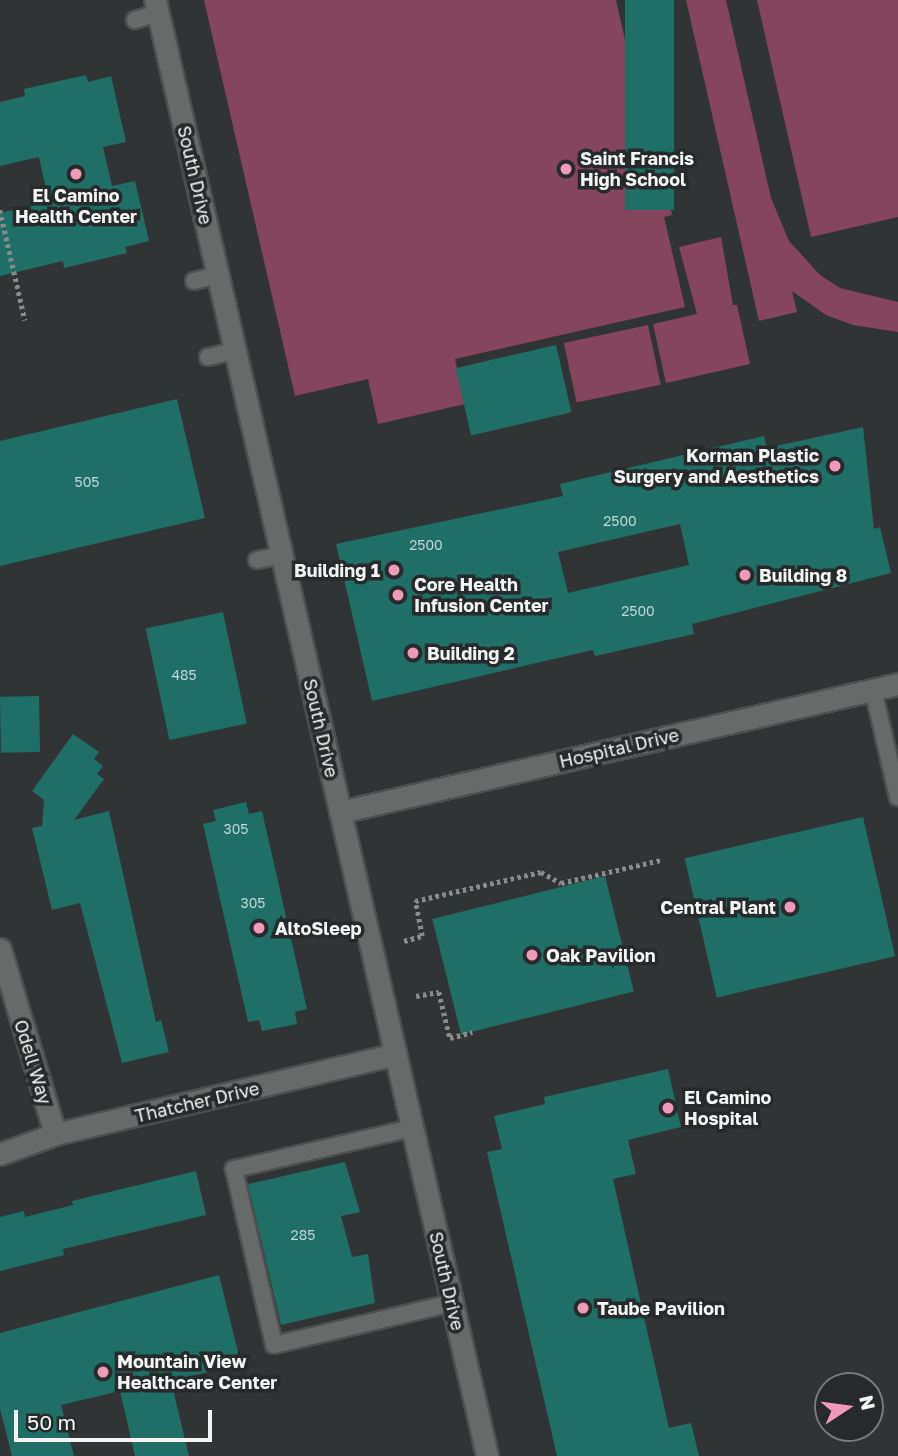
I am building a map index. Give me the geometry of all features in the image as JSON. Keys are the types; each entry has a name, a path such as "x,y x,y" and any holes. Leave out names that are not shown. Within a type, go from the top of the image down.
{"street":[{"name":"South Drive","path":"157,6 487,1456"},
{"name":"Hospital Drive","path":"340,811 898,684"},
{"name":"Odell Way","path":"0,949 55,1135"},
{"name":"Thatcher Drive","path":"0,1154 55,1135 395,1054"}],"lane":[{"path":"135,20 157,6"},
{"path":"194,281 218,275"},
{"path":"208,357 235,351"},
{"path":"257,560 282,555"},
{"path":"873,690 896,790"},
{"path":"412,1128 234,1169 274,1345 453,1303"}],"path":[{"path":"0,210 25,320"},
{"path":"404,941 422,936 415,901 541,872 561,883 661,860"},
{"path":"416,996 439,992 450,1038 472,1032"}],"shaded area":[{"path":"204,0 616,0 643,120 640,134 653,131 672,215 664,217 685,307 455,359 465,404 378,424 368,379 295,396"},
{"path":"686,0 726,0 771,198 789,241 820,275 840,288 898,302 898,332 853,325 826,315 792,291 797,312 759,321"},
{"path":"757,0 898,0 898,217 811,237"},
{"path":"721,237 733,305 737,305 750,364 666,383 653,324 697,314 679,247"},
{"path":"648,325 661,385 577,403 564,343"}],"building":[{"path":"625,0 674,0 674,210 625,210"},
{"name":"El Camino Health Center","path":"86,75 88,82 111,76 126,142 103,147 112,186 135,181 149,241 125,247 127,253 64,268 63,261 0,276 0,213 49,202 39,157 0,166 0,102 25,96 24,89"},
{"path":"556,345 572,412 471,435 456,368"},
{"path":"177,399 205,518 0,566 0,441"},
{"path":"863,427 874,529 880,527 891,573 692,624 694,634 595,656 593,650 372,701 336,544 563,496 560,484 764,436 767,448","holes":["680,524 689,565 568,593 558,552"]},
{"path":"223,612 247,724 169,740 146,628"},
{"path":"39,696 40,752 1,753 0,697"},
{"path":"73,734 99,752 94,759 103,766 97,774 104,779 74,820 109,811 156,1022 161,1020 169,1052 122,1063 80,903 52,910 32,828 42,826 44,800 32,791"},
{"path":"246,802 249,814 262,811 307,1009 295,1012 297,1024 262,1031 259,1020 248,1022 203,824 216,821 213,810"},
{"name":"Central Plant","path":"863,817 895,956 717,998 685,858"},
{"name":"Oak Pavilion","path":"605,876 634,991 461,1035 432,919"},
{"name":"Taube Pavilion","path":"668,1069 681,1127 628,1140 636,1174 613,1179 669,1428 691,1423 699,1456 557,1456 487,1152 502,1149 494,1116 545,1104 544,1097"},
{"path":"345,1162 360,1212 341,1216 352,1257 368,1254 375,1303 281,1325 248,1184"},
{"path":"196,1171 206,1215 63,1249 64,1255 0,1271 0,1217 24,1211 25,1217 73,1205 72,1201"},
{"name":"Mountain View Healthcare Center","path":"219,1275 241,1364 171,1381 189,1456 135,1456 120,1391 61,1405 74,1456 12,1456 0,1409 0,1333"}],"place":[{"name":"Saint Francis High School","path":"566,169"},
{"name":"El Camino Health Center","path":"76,174"},
{"name":"Korman Plastic Surgery and Aesthetics","path":"835,466"},
{"name":"Building 1","path":"394,570"},
{"name":"Building 8","path":"745,575"},
{"name":"Core Health Infusion Center","path":"398,595"},
{"name":"Building 2","path":"413,653"},
{"name":"Central Plant","path":"790,907"},
{"name":"AltoSleep","path":"259,928"},
{"name":"Oak Pavilion","path":"532,955"},
{"name":"El Camino Hospital","path":"668,1108"},
{"name":"Taube Pavilion","path":"583,1308"},
{"name":"Mountain View Healthcare Center","path":"103,1372"}]}
